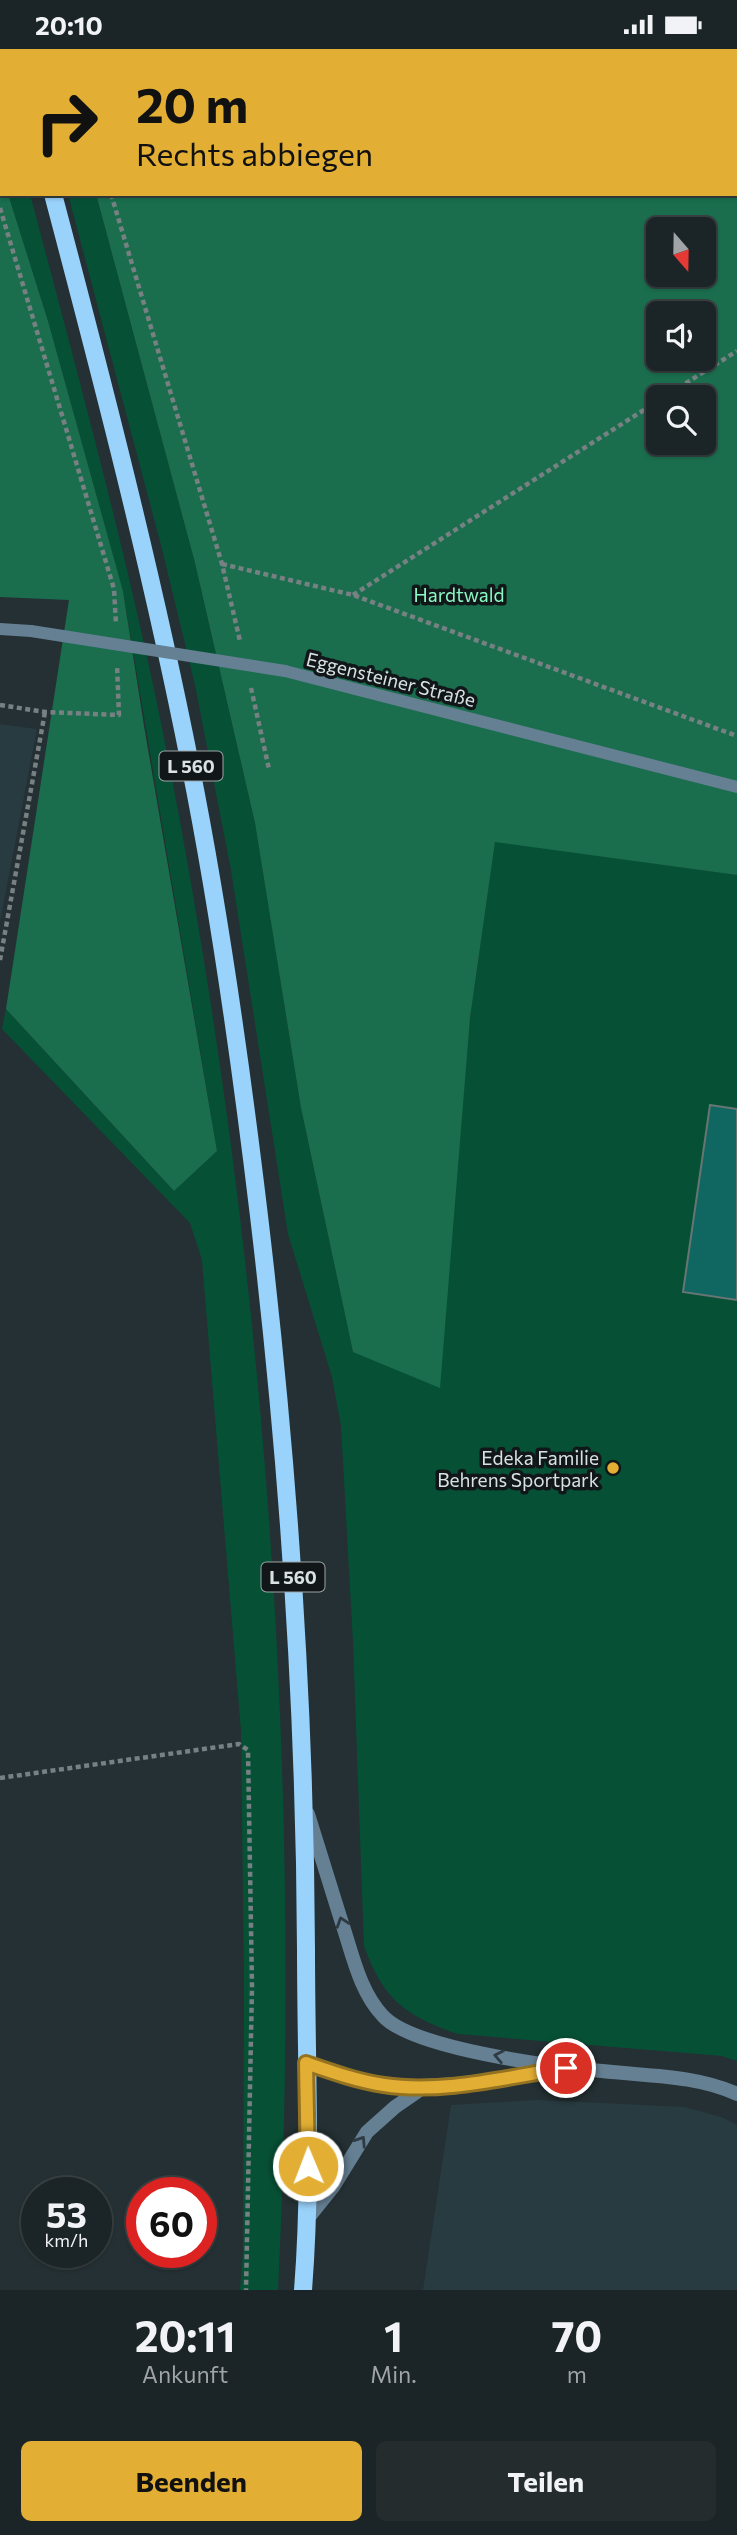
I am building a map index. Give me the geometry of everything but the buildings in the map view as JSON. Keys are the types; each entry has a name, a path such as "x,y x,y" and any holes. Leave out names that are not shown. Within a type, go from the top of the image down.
{"main road":[{"name":"L 560","path":"54,196 111,416 190,762 239,1049 275,1347 289,1504 306,1807 309,2217 303,2290"}],"street":[{"path":"306,1807 362,1983 383,2017 401,2029 429,2041 566,2068 682,2079 737,2094"},
{"path":"306,2063 350,2079 424,2087 566,2068"},
{"path":"309,2217 333,2187 367,2132 395,2107 424,2087"}],"lane":[{"name":"Eggensteiner Straße","path":"0,629 32,631 285,671 737,787"}],"path":[{"path":"112,196 222,564 353,595 737,736"},
{"path":"0,208 114,589 116,631"},
{"path":"683,385 737,351"},
{"path":"353,595 646,409"},
{"path":"0,705 45,712 119,715 117,659"},
{"path":"0,960 45,712"},
{"path":"0,1778 239,1744 248,1750 252,1986 246,2290"}],"shaded area":[{"path":"0,724 37,729 0,922"},
{"path":"538,2100 685,2107 721,2117 737,2125 737,2290 423,2290 451,2105"}],"green space":[{"path":"0,196 9,196 48,321 123,591 217,1151 174,1191 6,1009 69,600 0,597"},
{"path":"9,196 31,196 139,620 169,763 203,952 230,1142 253,1332 269,1523 280,1715 285,1907 284,2099 278,2290 240,2290 243,2252 244,1980 241,1731 202,1260 190,1223 2,1029 6,1009 174,1191 217,1151 123,591 48,321"},
{"name":"Edeka Familie Behrens Sportpark","path":"69,196 97,196 195,563 255,823 301,1108 353,1352 470,1018 495,841 737,875 737,2061 722,2056 458,2034 424,2020 398,2003 379,1980 364,1946 353,1642 341,1426 332,1377 288,1234 231,870 195,685 162,549"},
{"name":"Hardtwald","path":"97,196 737,196 737,875 495,842 470,1018 440,1388 353,1352 301,1108 255,823 195,563"}],"place":[{"name":"Edeka Familie Behrens Sportpark","path":"613,1468"}],"route":[{"path":"308,2166 306,2063 350,2079 424,2087 566,2068"}]}
